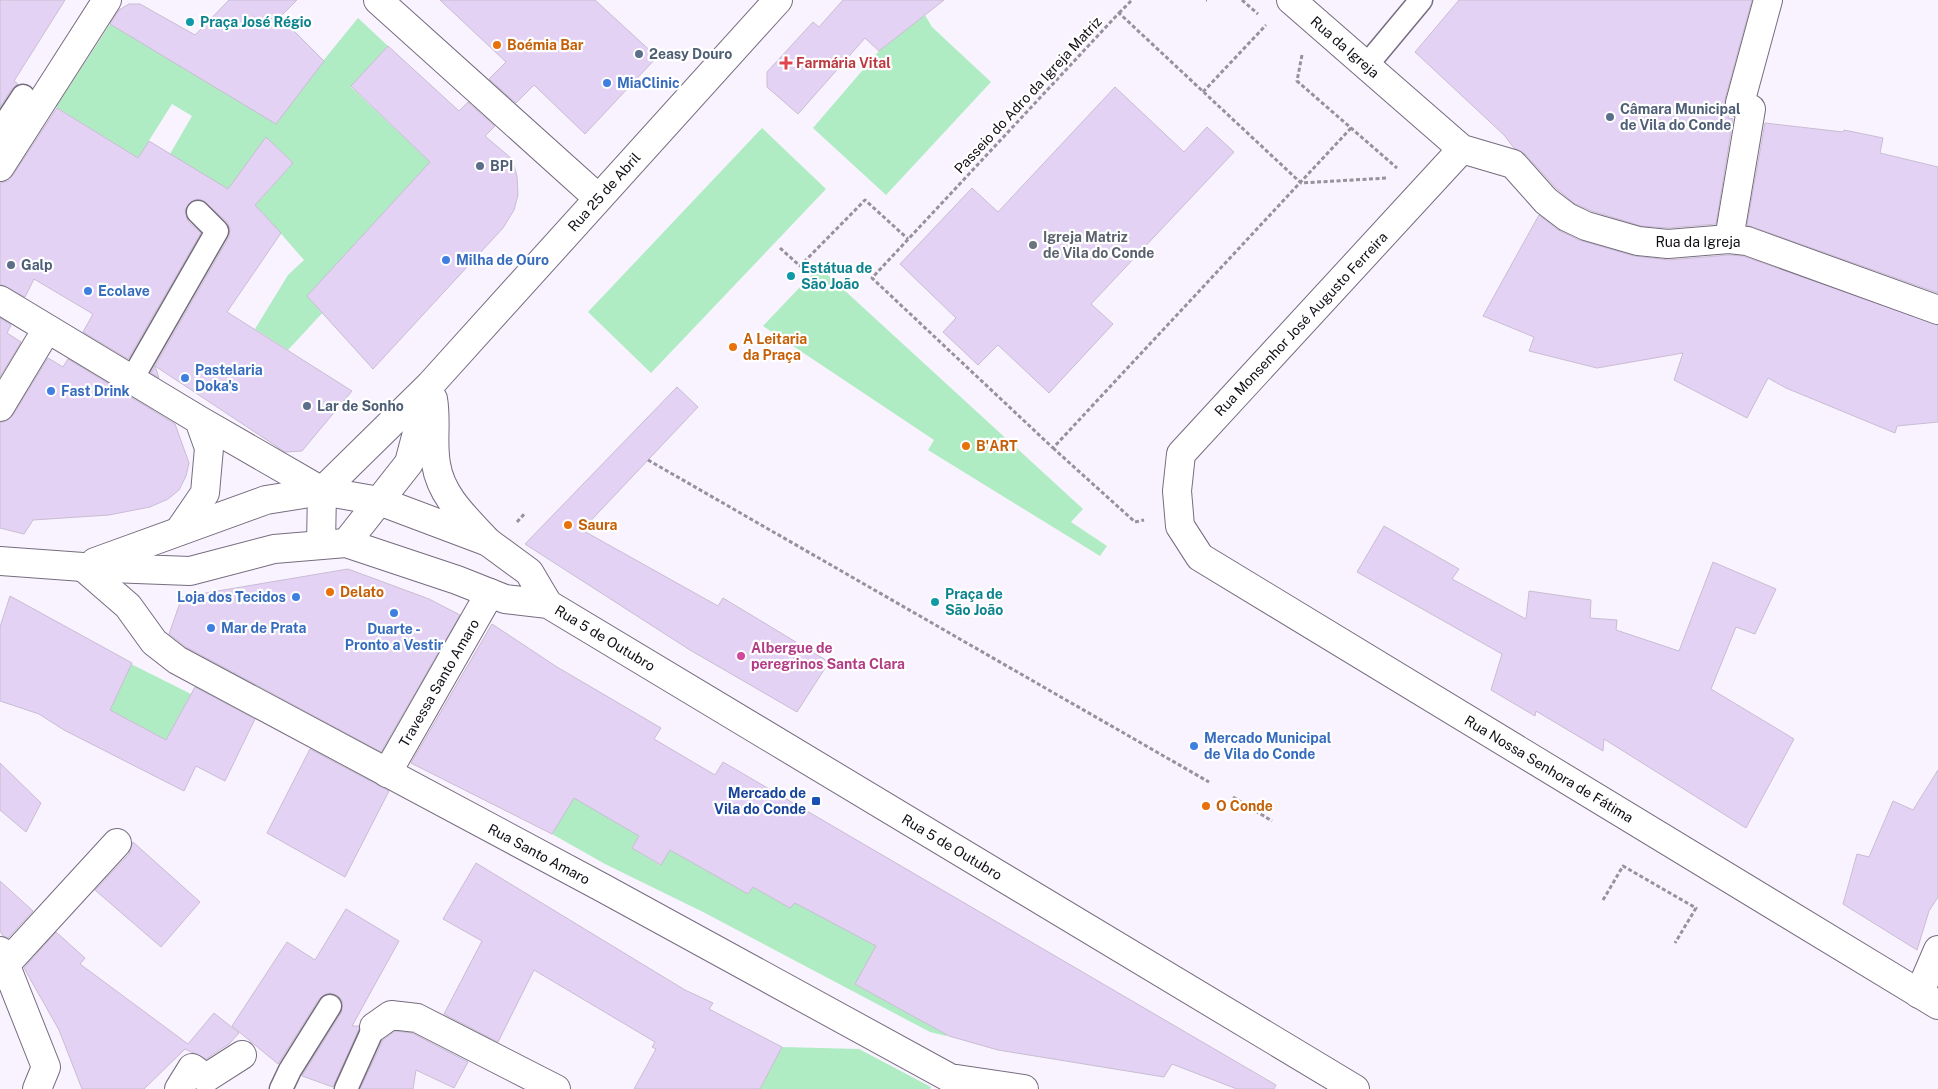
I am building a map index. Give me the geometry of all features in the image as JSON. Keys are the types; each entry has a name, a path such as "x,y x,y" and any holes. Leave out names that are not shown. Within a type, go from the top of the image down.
{"street":[{"path":"0,167 106,0"},
{"path":"378,0 598,198"},
{"name":"Rua 25 de Abril","path":"322,491 430,385 778,0"},
{"name":"Rua da Igreja","path":"1291,0 1462,149 1513,164 1546,201 1567,217 1586,226 1638,241 1668,244 1729,239 1747,241 1938,310"},
{"path":"1729,239 1751,109 1740,103 1768,0"},
{"name":"Rua Monsenhor José Augusto Ferreira","path":"1179,515 1176,491 1182,454 1462,149"},
{"name":"Rua 5 de Outubro","path":"0,300 198,420 322,491"},
{"path":"0,407 47,329"},
{"path":"430,385 436,416 436,464 450,501 488,542"},
{"name":"Rua 25 de Abril","path":"379,501 409,463 430,385"},
{"path":"179,531 205,492 209,448 198,420"},
{"path":"322,491 334,544"},
{"name":"Rua 5 de Outubro","path":"83,567 266,500 322,491 379,501 488,542 529,572 548,604"},
{"path":"334,544 379,501"},
{"name":"Rua Nossa Senhora de Fátima","path":"1179,515 1180,526 1200,557 1929,1000"},
{"name":"Rua 5 de Outubro","path":"83,567 190,571 274,549 334,544 457,580 505,600 548,604 1355,1089"},
{"path":"0,560 83,567"},
{"name":"Rua Santo Amaro","path":"83,567 128,606 154,642 177,660 611,892 950,1078 1024,1089"},
{"name":"Travessa Santo Amaro","path":"387,773 490,593"},
{"path":"37,1089 46,1067 3,957 117,843"},
{"path":"1929,1000 1938,950"},
{"path":"374,1027 391,1015 417,1018 556,1089"},
{"path":"179,1089 192,1068 206,1078 242,1055"}],"lane":[{"path":"1366,66 1421,0"},
{"path":"0,131 23,96"},
{"path":"132,379 217,231 198,212"},
{"path":"281,1089 290,1070 330,1006"},
{"path":"346,1089 374,1027"}],"path":[{"path":"1119,13 1132,0"},
{"path":"1203,92 1268,23 1242,0"},
{"name":"Passeio do Adro da Igreja Matriz","path":"1053,448 872,278 1119,13 1301,184"},
{"path":"1302,53 1298,81 1403,174"},
{"path":"1179,515 1135,522 1053,448 1301,184 1351,128"},
{"path":"1301,184 1370,178"},
{"path":"780,248 800,266 865,200 908,239"},
{"path":"648,460 1208,782"},
{"path":"1233,797 1272,821"},
{"path":"1603,900 1623,866 1696,908 1675,943"}],"green space":[{"path":"925,15 932,27 991,82 886,195 813,128 879,51"},
{"path":"358,18 388,46 351,87 431,163 334,267 350,283 288,350 255,329 288,275 304,260 262,212 245,228 170,154 192,116 172,104 138,158 56,107 110,24 178,64 323,61","holes":["266,137 293,163 261,199 238,176"]},
{"path":"762,128 826,189 651,373 588,312"},
{"path":"819,267 1083,509 1071,522 1107,546 1100,556 928,450 934,440 763,326"},
{"path":"131,664 191,694 166,740 110,710"},
{"path":"556,744 607,817 639,836 632,848 660,865 670,850 748,894 753,887 790,908 795,903 878,943 855,984 940,1031 964,990 972,995 946,1036 930,1032 703,912 605,864 552,834 568,807"},
{"path":"782,1047 859,1049 931,1087 930,1089 760,1089"}],"building":[{"path":"0,0 65,0 14,81 18,84 12,89 0,107"},
{"path":"229,0 297,0 280,17 324,61 276,124 110,24 119,10 129,4 140,4 195,35"},
{"path":"440,0 595,0 657,57 585,134 534,85 516,103 489,79 506,62"},
{"path":"843,0 944,0 879,51 865,38 798,114 767,87 767,72 813,22 819,27"},
{"name":"Câmara Municipal de Vila do Conde","path":"1459,0 1752,0 1725,99 1725,106 1729,114 1728,118 1733,119 1716,224 1668,228 1641,226 1575,204 1557,189 1525,154 1514,148 1504,135 1415,52"},
{"path":"388,46 459,111 468,102 495,126 485,136 512,159 517,176 518,195 514,210 503,228 373,369 307,296 430,162 351,86"},
{"name":"Igreja Matriz de Vila do Conde","path":"1115,87 1184,152 1207,127 1234,152 1091,304 1113,324 1049,393 998,345 978,365 943,332 956,318 900,264 972,188 998,212"},
{"path":"57,108 138,158 149,141 228,189 266,137 293,163 255,205 281,233 227,312 352,391 302,451 285,452 155,366 229,237 230,229 227,222 202,200 194,200 185,209 188,221 201,233 128,359 83,332 93,314 34,279 25,297 0,284 0,183 8,181 13,175"},
{"path":"1765,123 1843,132 1844,130 1883,138 1880,153 1938,167 1938,293 1747,225"},
{"path":"1539,215 1558,230 1579,240 1634,256 1669,260 1729,255 1743,256 1938,325 1938,422 1897,426 1895,433 1786,388 1768,378 1747,418 1674,380 1683,353 1597,368 1529,351 1534,337 1483,316"},
{"path":"0,318 11,325 7,333 21,342 0,377"},
{"path":"48,358 63,367 68,359 175,424 189,463 186,476 179,490 168,499 150,507 109,515 33,520 24,534 0,528 0,423 8,420 13,415"},
{"path":"155,366 159,378 151,373"},
{"path":"677,387 698,407 582,530 718,606 723,598 829,662 797,712 690,650 525,544"},
{"path":"1384,526 1459,569 1452,579 1526,619 1529,591 1591,600 1590,618 1617,620 1616,630 1679,651 1713,562 1776,589 1755,634 1736,627 1711,689 1794,739 1746,828 1604,739 1603,751 1536,711 1535,716 1491,690 1502,654 1357,572"},
{"path":"348,569 429,599 460,615 381,752 186,647 169,634 182,597"},
{"path":"10,596 132,663 110,710 166,740 195,687 255,719 225,781 196,766 184,791 64,730 39,714 0,701 0,627"},
{"path":"492,624 557,667 661,728 654,739 715,775 723,762 1276,1085 1274,1089 1237,1089 1172,1064 1164,1077 998,1050 949,1036 855,984 876,946 795,903 790,908 753,887 748,894 670,850 661,865 632,848 639,836 574,798 552,834 411,763"},
{"path":"310,749 389,791 345,877 267,833"},
{"path":"0,763 41,803 26,832 0,810"},
{"path":"1938,770 1938,897 1929,911 1917,950 1843,904 1857,854 1869,857 1893,801 1913,810"},
{"path":"133,842 200,902 161,947 95,890 129,854"},
{"path":"476,863 685,990 713,1003 709,1009 782,1047 760,1089 634,1089 656,1049 652,1047 655,1042 534,970 498,1042 444,1014 482,941 443,919"},
{"path":"0,881 33,911 8,938 3,936 0,931"},
{"path":"346,909 399,941 352,1026 359,1026 359,1029 333,1087 302,1076 341,1013 342,1000 337,995 330,993 319,999 278,1064 232,1026 287,942 315,960"},
{"path":"56,932 85,958 80,964 188,1044 214,1013 239,1033 229,1044 206,1059 185,1049 144,1089 82,1089 59,1030 24,968"},
{"path":"395,1031 412,1033 468,1062 454,1088 416,1070 413,1089 360,1089 383,1040"}],"place":[{"name":"Praça José Régio","path":"190,22"},
{"name":"Boémia Bar","path":"497,45"},
{"name":"2easy Douro","path":"639,54"},
{"name":"Farmária Vital","path":"786,63"},
{"name":"MiaClinic","path":"607,83"},
{"name":"Câmara Municipal de Vila do Conde","path":"1610,117"},
{"name":"BPI","path":"480,166"},
{"name":"Igreja Matriz de Vila do Conde","path":"1033,245"},
{"name":"Milha de Ouro","path":"446,260"},
{"name":"Galp","path":"11,265"},
{"name":"Estátua de São João","path":"791,276"},
{"name":"Ecolave","path":"88,291"},
{"name":"A Leitaria da Praça","path":"733,347"},
{"name":"Pastelaria Doka's","path":"185,378"},
{"name":"Fast Drink","path":"51,391"},
{"name":"Lar de Sonho","path":"307,406"},
{"name":"B'ART","path":"966,446"},
{"name":"Saura","path":"568,525"},
{"name":"Delato","path":"330,592"},
{"name":"Loja dos Tecidos","path":"296,597"},
{"name":"Praça de São João","path":"935,602"},
{"name":"Duarte - Pronto a Vestir","path":"394,613"},
{"name":"Mar de Prata","path":"211,628"},
{"name":"Albergue de peregrinos Santa Clara","path":"741,656"},
{"name":"Mercado Municipal de Vila do Conde","path":"1194,746"},
{"name":"Mercado de Vila do Conde","path":"816,801"},
{"name":"O Conde","path":"1206,806"}]}
